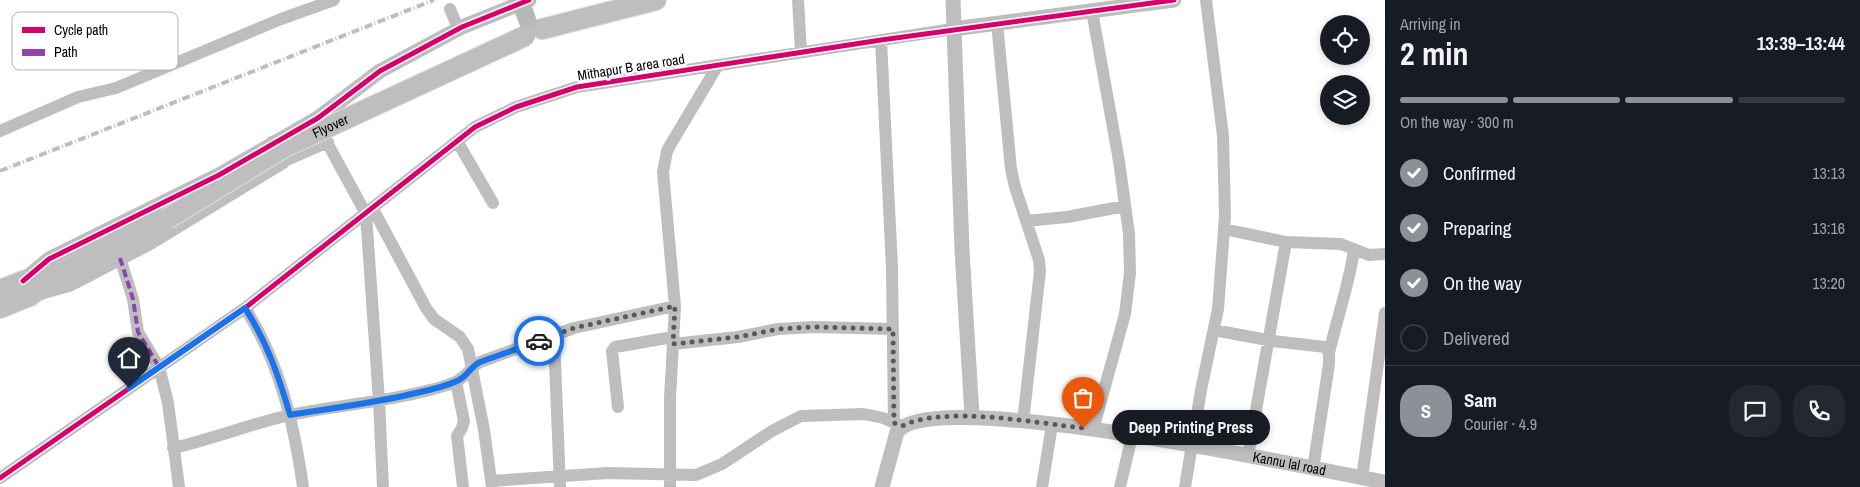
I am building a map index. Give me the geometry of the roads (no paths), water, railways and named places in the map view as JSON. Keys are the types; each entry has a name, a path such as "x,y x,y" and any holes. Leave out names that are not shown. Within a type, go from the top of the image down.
{"highway":[{"name":"Flyover","path":"27,288 68,270 166,219 283,148 532,29 656,0"},
{"path":"0,290 27,288"},
{"path":"0,308 27,288"}],"main road":[{"path":"520,0 532,29"}],"street":[{"path":"178,62 334,0"},
{"path":"27,288 49,259 219,175 315,120 380,71 458,28 529,0"},
{"path":"798,0 801,52"},
{"path":"953,0 962,250 972,416"},
{"name":"Mithapur B area road","path":"0,478 245,308 475,127 516,107 568,90 718,65 953,29 1174,0"},
{"path":"1185,487 1191,445 1218,309 1224,229 1224,152 1206,0"},
{"path":"450,9 458,28"},
{"path":"1092,11 1130,244 1128,301 1093,430"},
{"path":"997,23 1011,169 1015,188 1039,260 1040,271 1023,422"},
{"path":"881,40 898,425 882,487"},
{"path":"670,487 675,306 662,185 665,159 672,142 718,65"},
{"path":"0,131 68,101 116,88 160,70"},
{"path":"315,120 423,304 434,319 465,343 472,366 492,484 561,481 608,473 696,475 705,473 722,464 788,421 801,416 864,414 898,425"},
{"path":"457,141 493,204"},
{"path":"27,288 70,284 149,243 282,162 328,142"},
{"path":"272,143 282,162"},
{"path":"1026,221 1067,217 1125,206"},
{"path":"369,212 383,487"},
{"path":"1224,229 1286,242 1332,243 1369,255 1385,254"},
{"path":"1248,455 1286,242"},
{"path":"1314,469 1329,353 1339,311 1351,277 1354,250"},
{"path":"120,258 131,291 138,332 158,367 168,403 179,487"},
{"path":"173,448 212,440 290,415 379,401 456,382 468,374 472,366 580,326 675,306"},
{"path":"245,308 272,358 290,415 303,487"},
{"path":"1362,478 1385,313"},
{"path":"618,407 612,351 615,347 673,340 738,337 778,329 814,327 893,329"},
{"path":"1214,330 1269,341 1317,345 1325,347 1329,353"},
{"path":"554,336 561,481"},
{"path":"456,382 464,421 457,436 463,487"},
{"name":"Kannu lal road","path":"898,425 922,419 972,416 1052,425 1191,445 1385,482"},
{"path":"1042,487 1052,425"},
{"path":"1120,487 1132,436"}],"railway":[{"path":"0,171 434,0"}],"place":[{"name":"Deep Printing Press","path":"1083,428"}]}
